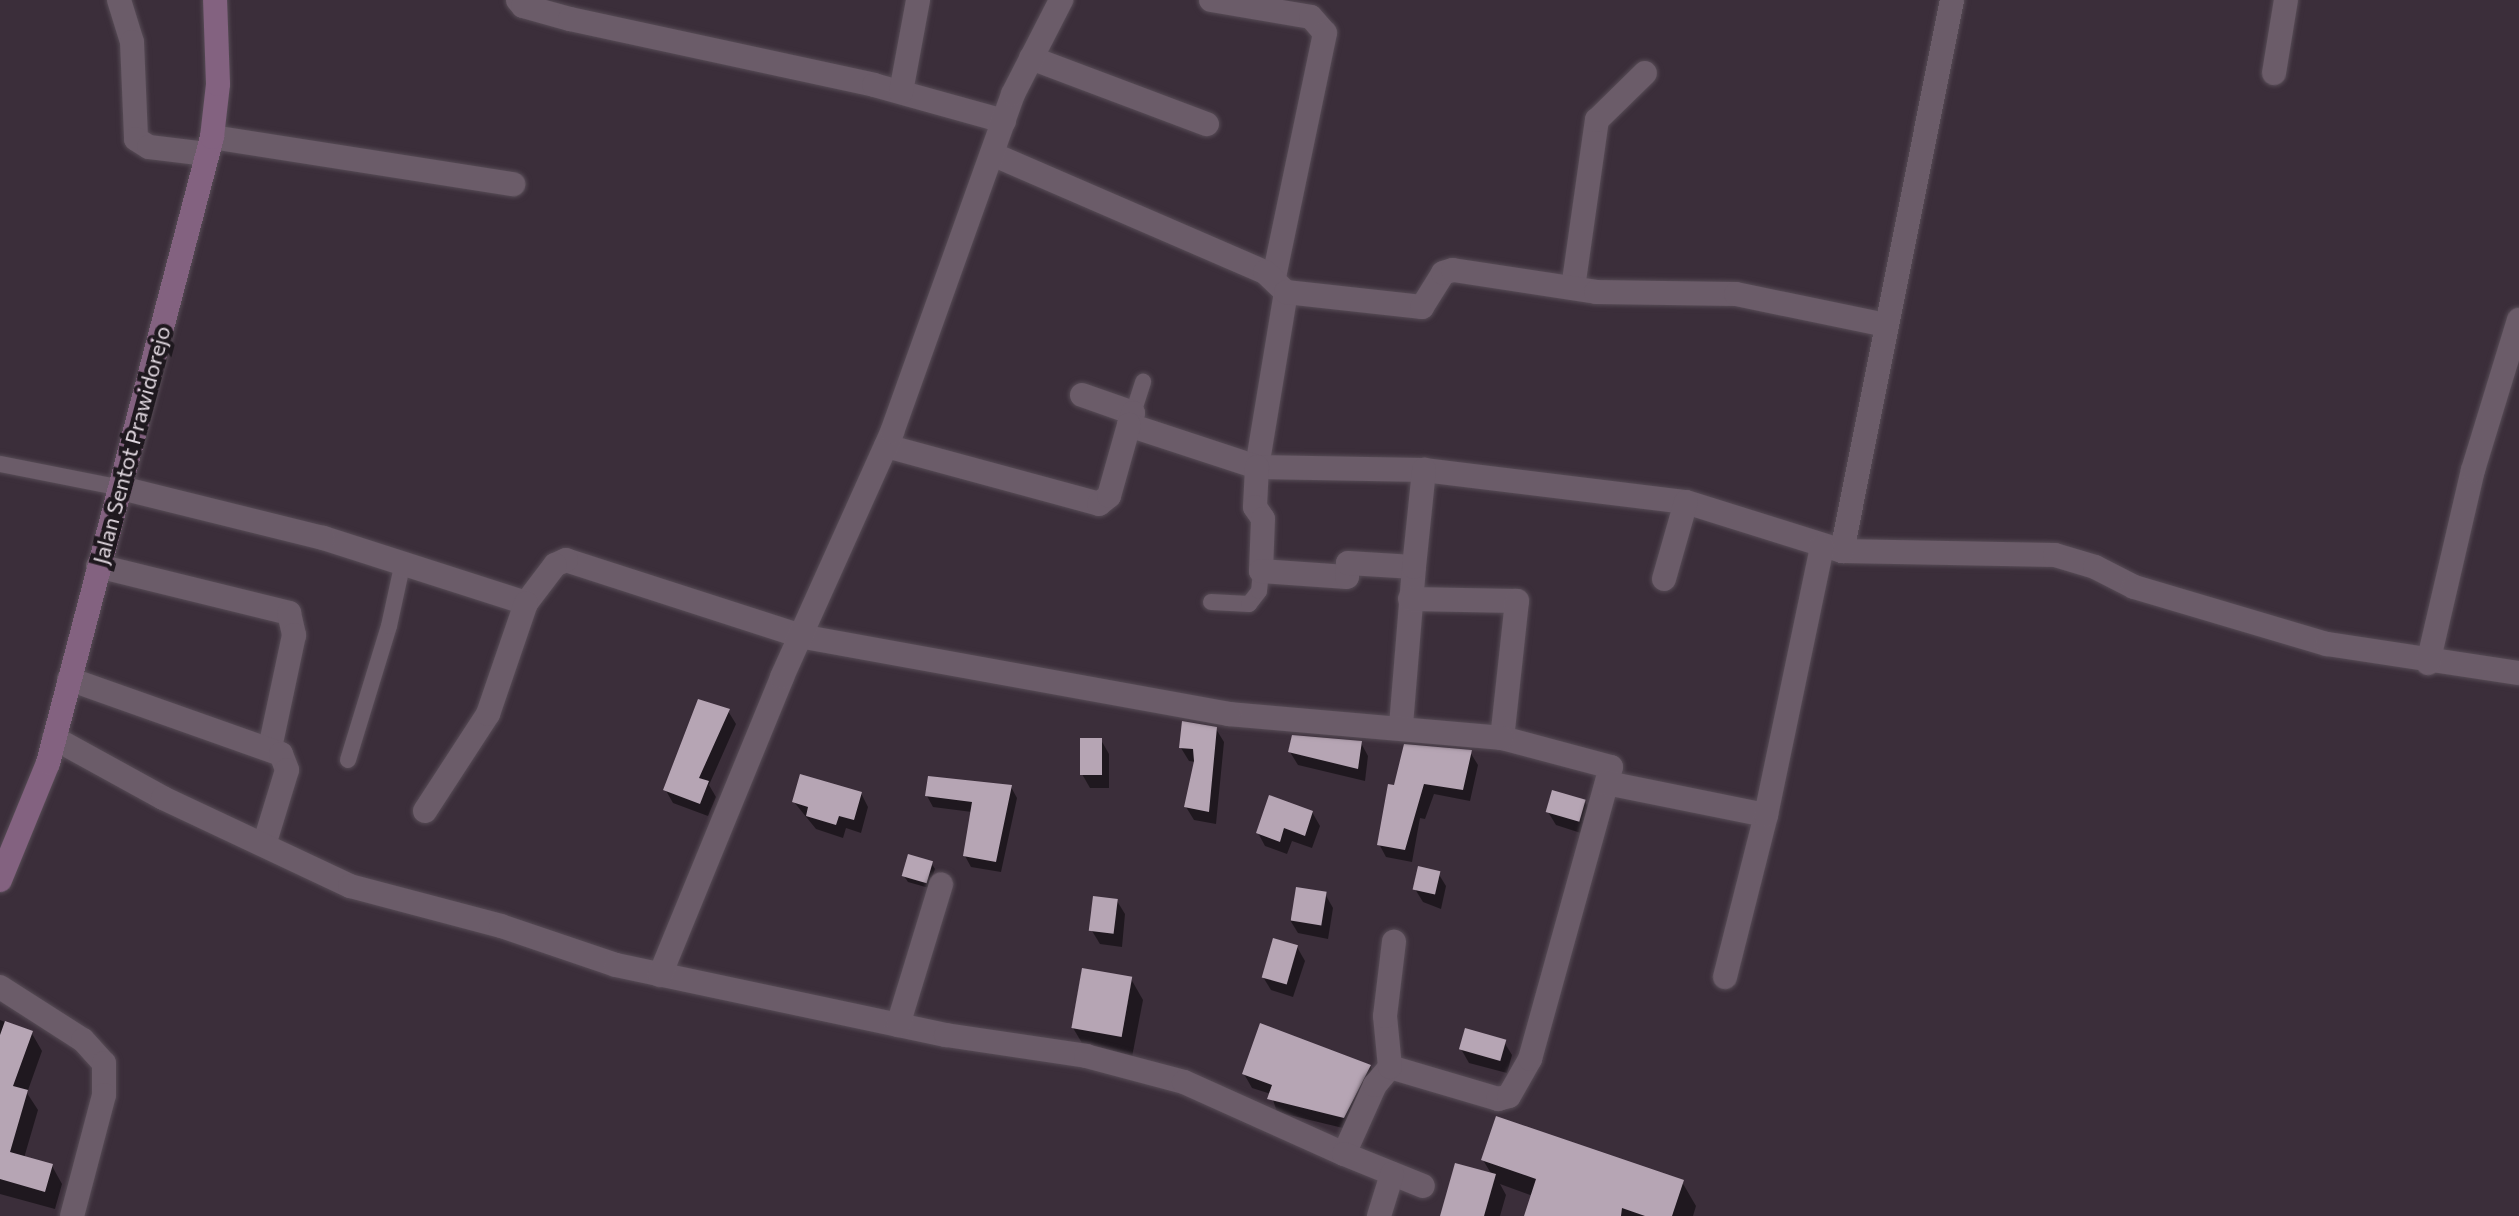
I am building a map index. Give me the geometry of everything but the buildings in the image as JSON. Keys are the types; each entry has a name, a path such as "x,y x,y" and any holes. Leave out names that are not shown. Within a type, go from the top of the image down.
{"main road":[{"name":"Jalan Sentot Prawidorejo","path":"0,880 54,738 98,566 114,486 218,84 215,0"}],"street":[{"path":"119,0 132,42 134,130 136,139 149,147 201,148 513,184"},
{"path":"518,0 523,6 570,19 901,92 1004,121"},
{"path":"901,92 918,0"},
{"path":"660,975 801,636 886,446 1004,121 1031,58 1061,0"},
{"path":"1211,0 1311,17 1325,33 1280,285 1257,467 1255,507 1263,519 1261,571 1347,577 1348,563 1414,567"},
{"path":"1725,977 1886,325 1952,0"},
{"path":"2274,73 2286,0"},
{"path":"1031,58 1207,124"},
{"path":"1573,288 1597,120 1645,73"},
{"path":"992,154 1280,285 1422,307 1449,270 1573,288 1736,294 1886,325"},
{"path":"2428,663 2473,470 2519,320"},
{"path":"1082,395 1131,419 1257,467 1424,470 1686,502 1832,549 2055,555 2216,614 2327,644 2428,663 2519,673"},
{"path":"886,446 1093,505 1109,496 1131,419"},
{"path":"1401,726 1410,599 1424,470"},
{"path":"114,486 403,562 526,603"},
{"path":"1664,579 1686,502"},
{"path":"425,811 488,714 526,603 555,565 566,560 801,636 1229,714 1401,726 1502,738 1598,760 1611,767 1530,1059 1509,1096 1498,1099 1390,1067"},
{"path":"98,566 289,613 294,635 270,748"},
{"path":"1410,599 1517,601 1502,738"},
{"path":"69,679 281,754 287,770 264,845"},
{"path":"54,738 350,886 660,975 898,1025 1086,1056 1184,1082 1423,1186"},
{"path":"1607,783 1766,815"},
{"path":"898,1025 941,884"},
{"path":"1344,1154 1375,1085 1390,1067 1385,1016 1394,942"},
{"path":"0,987 83,1040 104,1063 104,1095 72,1216"},
{"path":"1379,1216 1392,1174"}],"lane":[{"path":"1131,419 1143,382"},
{"path":"0,464 114,486"},
{"path":"348,760 389,626 403,562"},
{"path":"1211,602 1249,604 1259,591 1261,571"}]}
